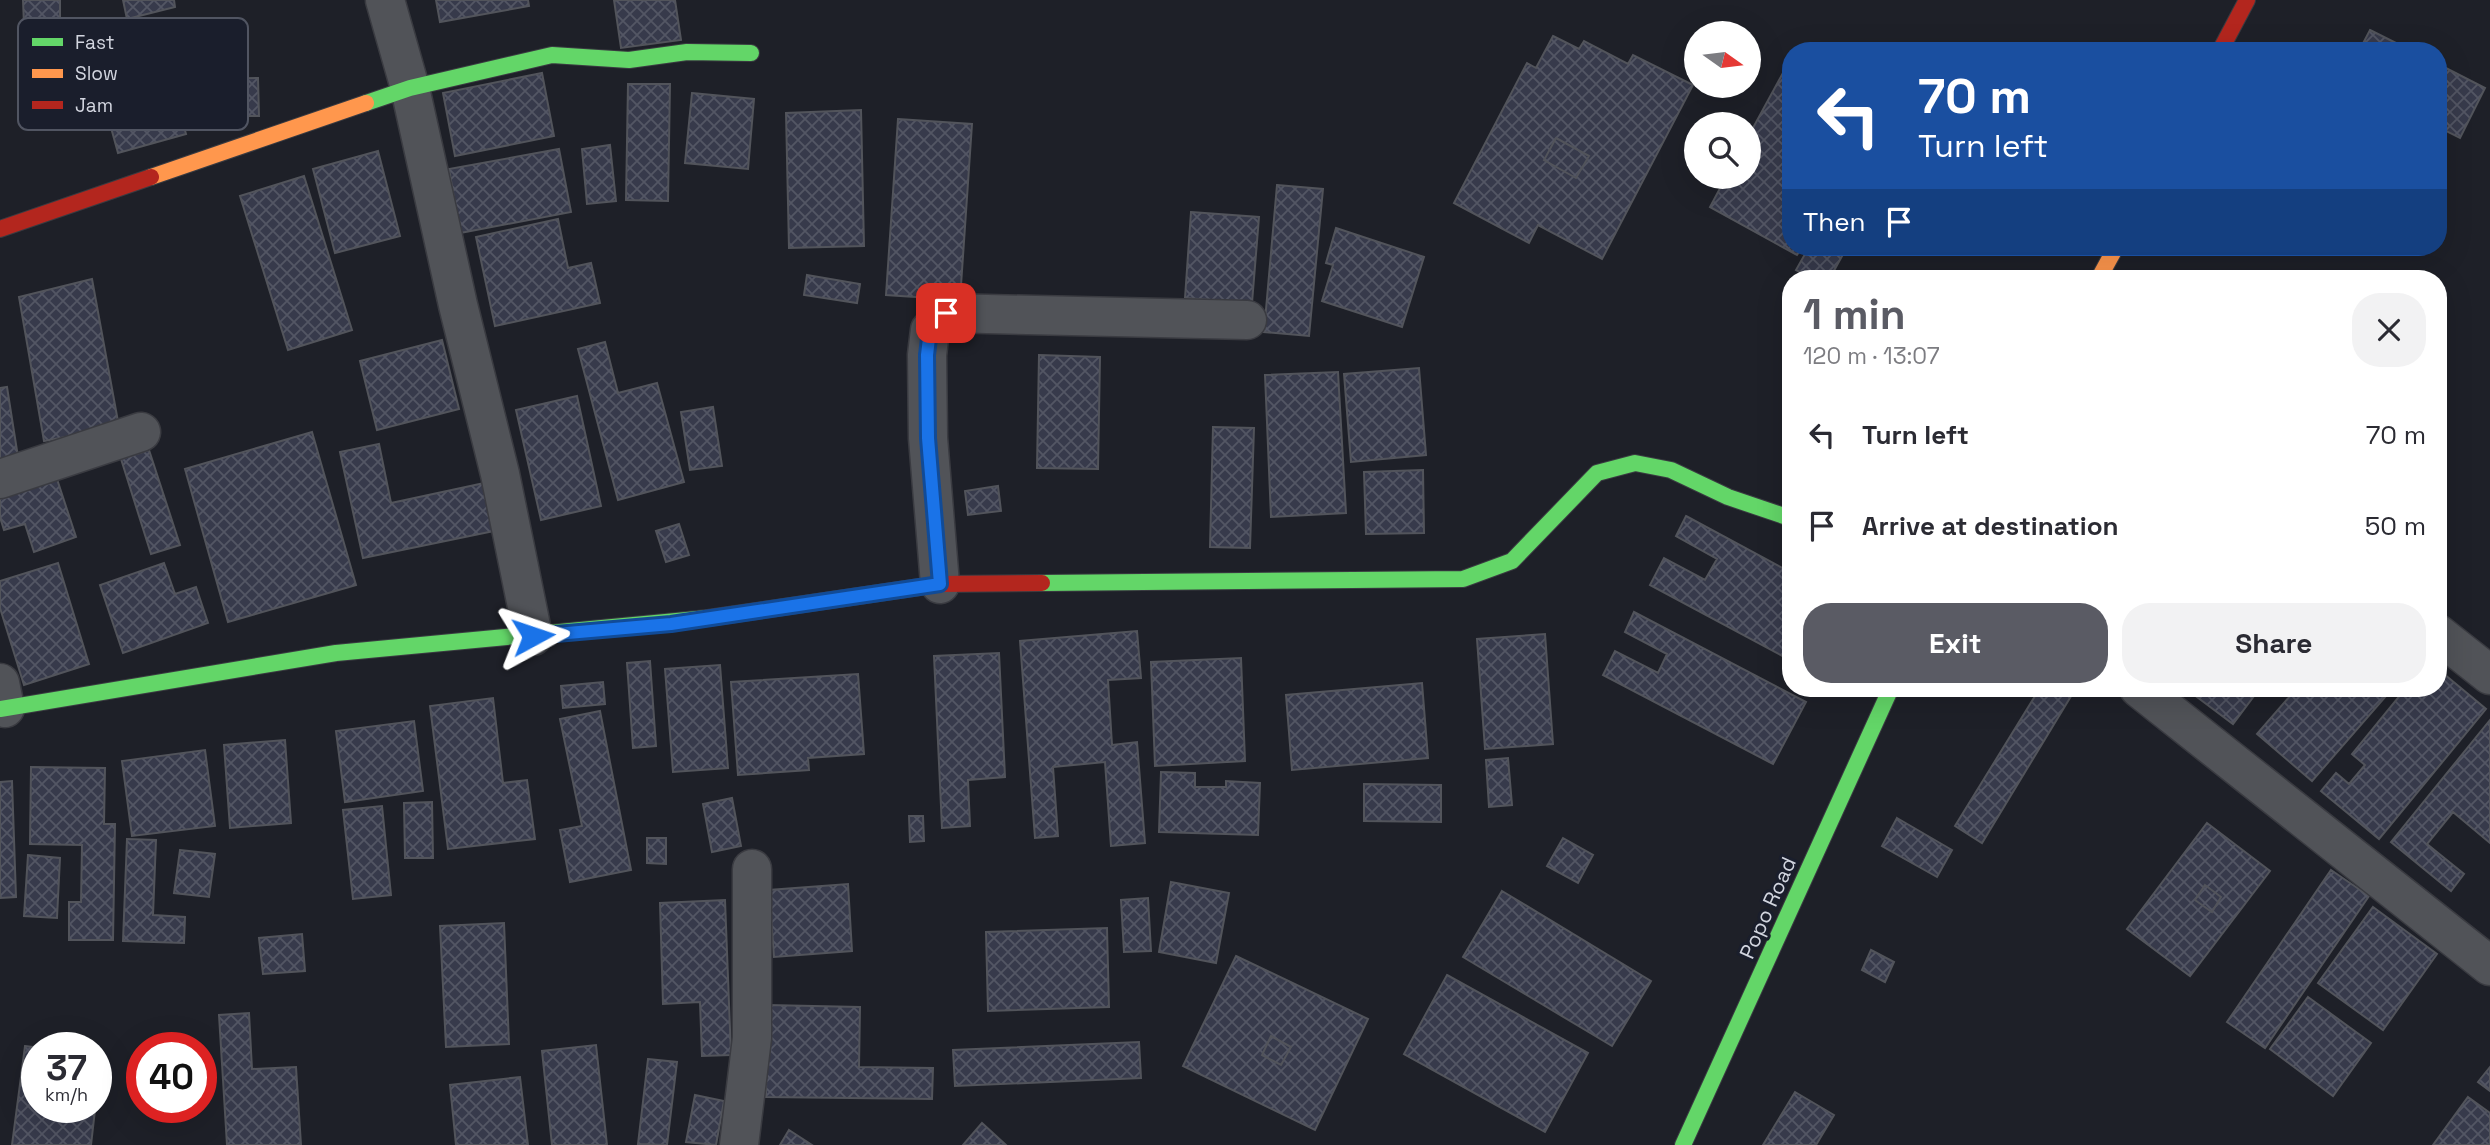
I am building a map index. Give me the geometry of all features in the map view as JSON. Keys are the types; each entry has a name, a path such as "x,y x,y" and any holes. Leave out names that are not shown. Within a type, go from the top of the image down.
{"street":[{"path":"384,0 410,88 458,305 500,474 533,636"},
{"path":"2225,42 2247,0"},
{"path":"0,229 410,88 552,55 629,60 687,52 751,53"},
{"path":"940,584 928,438 927,355 930,330 946,313 1247,320"},
{"path":"0,479 141,432"},
{"path":"2,700 336,653 671,624 940,584 1463,579 1513,561 1597,473 1635,463 1671,470 1728,497 1782,514"},
{"path":"2447,641 2490,675"},
{"name":"Popo Road","path":"1683,1145 1887,697"},
{"path":"2150,697 2490,966"},
{"path":"739,1145 752,1038 752,869"}],"building":[{"path":"23,0 60,0 60,18 24,18"},
{"path":"123,0 174,0 175,7 127,18"},
{"path":"436,0 528,0 529,6 440,22"},
{"path":"614,0 675,0 681,40 621,48"},
{"path":"2370,30 2394,42 2364,42"},
{"path":"1553,36 1579,49 1584,41 1628,64 1633,55 1684,80 1684,98 1686,98 1602,259 1538,225 1529,243 1454,203 1527,63 1536,68","holes":["1556,138 1589,156 1576,178 1544,160"]},
{"path":"2447,69 2485,88 2460,138 2447,132"},
{"path":"542,73 554,136 455,156 443,93"},
{"path":"1782,75 1782,247 1710,207 1720,189 1761,189 1761,113"},
{"path":"248,78 258,78 259,116 248,116"},
{"path":"628,84 670,84 668,201 626,200"},
{"path":"692,93 754,99 748,169 685,163"},
{"path":"861,110 864,246 789,248 786,113"},
{"path":"898,119 972,124 960,300 886,295"},
{"path":"112,130 185,130 186,134 118,153"},
{"path":"1556,138 1589,156 1576,178 1544,160"},
{"path":"610,145 616,201 587,204 582,149"},
{"path":"559,149 571,212 460,233 449,169"},
{"path":"378,151 400,236 335,253 313,169"},
{"path":"304,176 352,330 288,350 240,196"},
{"path":"1277,185 1323,189 1309,336 1264,332"},
{"path":"1191,212 1259,217 1252,303 1185,298"},
{"path":"558,219 568,268 591,263 600,303 495,326 476,237"},
{"path":"1336,228 1424,257 1402,327 1322,301 1333,265 1326,263"},
{"path":"1804,256 1842,256 1834,270 1796,270"},
{"path":"807,275 860,284 857,303 804,295"},
{"path":"92,279 119,427 44,441 19,297"},
{"path":"442,340 459,409 377,430 360,361"},
{"path":"605,342 618,393 657,383 684,482 618,500 578,349"},
{"path":"1039,355 1100,357 1098,469 1037,468"},
{"path":"1419,368 1426,455 1351,462 1344,374"},
{"path":"1338,372 1346,513 1271,517 1265,375"},
{"path":"7,387 18,457 0,460 0,388"},
{"path":"577,396 601,506 541,520 516,410"},
{"path":"713,407 722,466 690,470 681,412"},
{"path":"1213,427 1254,428 1250,548 1210,547"},
{"path":"312,432 356,585 228,622 185,469"},
{"path":"379,444 391,503 489,482 499,530 363,558 340,452"},
{"path":"149,450 180,545 151,554 121,459"},
{"path":"1423,470 1424,533 1366,534 1364,472"},
{"path":"57,479 76,537 34,552 25,524 4,530 0,517 0,499"},
{"path":"998,486 1001,511 968,515 965,491"},
{"path":"1686,516 1782,568 1782,656 1650,585 1664,558 1705,580 1717,559 1676,536"},
{"path":"679,524 689,555 666,562 656,531"},
{"path":"58,563 89,664 24,685 0,608 0,581"},
{"path":"164,563 175,594 196,587 208,623 123,653 100,585"},
{"path":"1634,612 1782,689 1782,697 1796,697 1806,702 1773,764 1603,675 1615,651 1658,673 1667,654 1625,632"},
{"path":"1137,631 1141,678 1108,680 1112,745 1137,742 1145,843 1111,846 1105,762 1053,767 1058,836 1035,838 1020,641"},
{"path":"1545,634 1553,744 1485,749 1477,639"},
{"path":"999,653 1005,777 968,780 970,826 942,828 934,656"},
{"path":"1241,658 1245,761 1155,766 1151,662"},
{"path":"650,661 656,746 633,748 627,663"},
{"path":"720,665 728,768 673,772 665,669"},
{"path":"858,674 864,754 808,758 809,770 738,775 731,682"},
{"path":"2447,676 2486,709 2379,839 2321,791 2336,773 2349,784 2365,765 2352,754 2399,697 2447,697"},
{"path":"603,682 605,704 563,708 561,686"},
{"path":"1422,683 1428,758 1292,770 1286,695"},
{"path":"2034,697 2071,697 1982,843 1955,826"},
{"path":"2197,697 2253,697 2233,724"},
{"path":"2289,697 2385,697 2312,781 2257,734"},
{"path":"493,698 503,783 527,780 535,839 448,849 430,706"},
{"path":"600,711 631,870 570,882 560,830 582,826 560,719"},
{"path":"2490,720 2490,843 2453,812 2427,844 2464,874 2451,891 2391,842"},
{"path":"414,721 423,791 345,802 336,731"},
{"path":"285,740 291,823 230,828 224,745"},
{"path":"205,750 215,826 132,836 122,761"},
{"path":"1508,758 1512,805 1489,807 1486,760"},
{"path":"31,767 105,768 104,824 115,824 113,940 69,940 69,902 81,902 82,845 30,844"},
{"path":"1161,772 1195,773 1195,787 1226,787 1226,781 1260,783 1258,835 1159,832"},
{"path":"12,781 16,897 0,898 0,782"},
{"path":"1364,784 1441,785 1441,822 1364,821"},
{"path":"732,798 741,846 712,852 703,804"},
{"path":"432,802 433,858 405,858 404,803"},
{"path":"382,806 391,895 353,899 343,810"},
{"path":"909,816 923,816 924,841 910,842"},
{"path":"1897,818 1952,850 1937,877 1882,846"},
{"path":"2207,823 2270,871 2190,976 2127,929","holes":["2205,885 2221,897 2212,912 2195,900"]},
{"path":"647,838 666,838 666,864 647,863"},
{"path":"1563,838 1593,855 1578,883 1547,866"},
{"path":"127,839 156,840 153,915 185,917 184,943 123,941"},
{"path":"180,850 215,854 209,897 174,893"},
{"path":"28,855 60,858 57,918 24,916"},
{"path":"2331,870 2369,896 2265,1048 2227,1022"},
{"path":"1171,882 1229,893 1216,963 1159,952"},
{"path":"848,884 852,951 774,957 769,890"},
{"path":"2205,885 2221,897 2212,912 2195,900"},
{"path":"1502,891 1651,981 1612,1046 1463,957"},
{"path":"1148,898 1151,951 1124,952 1121,900"},
{"path":"725,900 731,1055 702,1056 700,1002 663,1004 660,903"},
{"path":"2373,907 2437,954 2383,1030 2318,983"},
{"path":"504,923 509,1044 446,1047 440,926"},
{"path":"1107,928 1109,1007 988,1011 986,932"},
{"path":"302,934 305,971 263,974 259,938"},
{"path":"1871,950 1894,962 1885,982 1862,970"},
{"path":"1236,956 1368,1019 1315,1130 1183,1066","holes":["1271,1036 1291,1047 1281,1065 1262,1055"]},
{"path":"1447,975 1588,1053 1545,1132 1404,1054"},
{"path":"2308,997 2371,1043 2333,1096 2270,1049"},
{"path":"767,1005 860,1007 859,1067 933,1068 932,1099 766,1097"},
{"path":"249,1013 252,1069 296,1067 301,1145 227,1145 219,1015"},
{"path":"1271,1036 1291,1047 1281,1065 1262,1055"},
{"path":"1139,1042 1141,1078 955,1086 953,1050"},
{"path":"596,1045 607,1145 552,1145 542,1051"},
{"path":"648,1059 677,1062 667,1145 638,1144"},
{"path":"2490,1067 2490,1091 2478,1082"},
{"path":"21,1076 21,1123 94,1123 91,1145 12,1145"},
{"path":"520,1077 528,1145 456,1145 450,1085"},
{"path":"1795,1092 1834,1115 1816,1145 1763,1145"},
{"path":"695,1095 724,1101 716,1145 686,1142"},
{"path":"2468,1097 2490,1113 2490,1145 2433,1145"},
{"path":"982,1123 1006,1145 963,1145"},
{"path":"789,1130 812,1145 780,1145"}],"traffic: fast":[{"path":"366,103 410,88 552,55 629,60 687,52 751,53"},
{"path":"1042,583 1463,579 1512,561 1597,473 1635,463 1671,470 1728,497 1782,515"},
{"path":"0,709 336,653 708,618"},
{"path":"1683,1145 1887,697"}],"traffic: slow":[{"path":"151,177 366,103"},
{"path":"2103,270 2111,256"}],"traffic: jam":[{"path":"2225,42 2247,0"},
{"path":"0,229 151,177"},
{"path":"708,618 940,584 1042,583"}],"route":[{"path":"533,636 671,624 940,584 928,438 927,355 930,330 946,313"}]}
